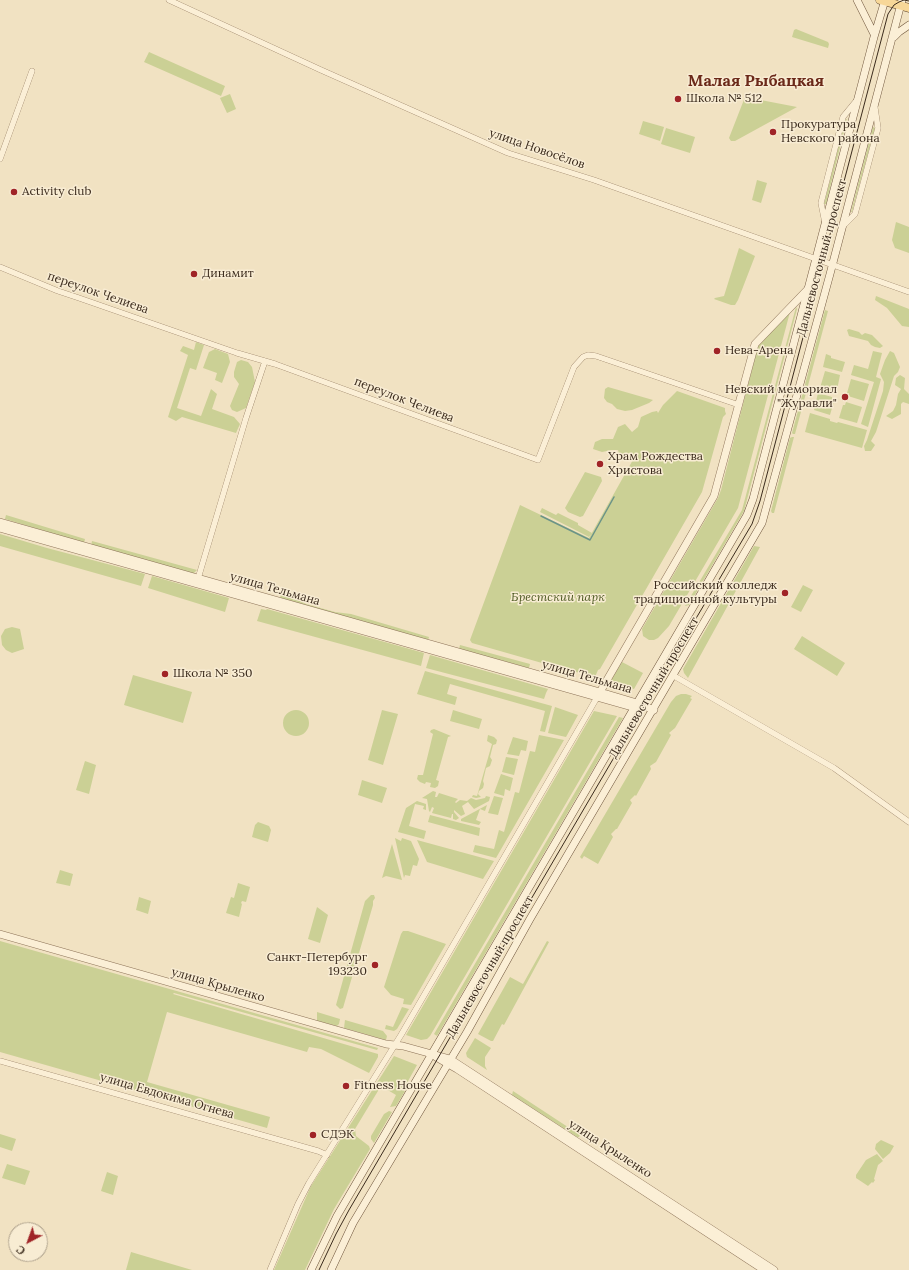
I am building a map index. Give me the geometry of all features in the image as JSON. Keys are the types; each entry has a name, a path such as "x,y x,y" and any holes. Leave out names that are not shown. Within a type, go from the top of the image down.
{"main road":[{"path":"857,0 874,34"},
{"name":"Дальневосточный проспект","path":"311,1270 337,1216 743,524 751,507 883,0"},
{"path":"883,0 901,3 909,8"},
{"name":"Дальневосточный проспект","path":"331,1270 353,1223 449,1061 530,919 674,676 762,523 901,3"},
{"path":"892,39 909,25"},
{"name":"Дальневосточный проспект","path":"599,695 714,496 754,344 808,290"},
{"name":"улица Тельмана","path":"0,522 197,581"},
{"name":"улица Тельмана","path":"0,528 197,581 654,710"},
{"name":"улица Крыленко","path":"0,934 346,1033 431,1054 449,1061 774,1270"},
{"name":"улица Крыленко","path":"449,1061 764,1270"}],"street":[{"name":"улица Новосёлов","path":"169,0 321,70 508,153 594,180 909,292"},
{"path":"0,159 32,71"},
{"name":"переулок Челиева","path":"0,267 58,291 332,384 453,430 538,460 574,367 583,357 588,355 596,356 738,405"},
{"path":"197,581 246,418 265,361"},
{"path":"674,676 834,768 909,822"},
{"name":"Дальневосточный проспект","path":"270,1270 298,1204 309,1183 395,1045 599,695"},
{"name":"улица Евдокима Огнева","path":"0,1060 318,1151 327,1155"}],"green space":[{"path":"796,29 828,42 828,48 792,37 794,30"},
{"path":"149,52 225,86 221,96 144,62"},
{"path":"230,94 236,109 227,113 220,98"},
{"path":"745,97 797,107 735,141 731,141 729,138"},
{"path":"847,119 826,204 824,204 845,120"},
{"path":"643,121 664,127 660,141 639,134"},
{"path":"873,127 875,128 851,212"},
{"path":"666,128 695,137 690,153 661,144"},
{"path":"757,180 767,183 761,203 752,200"},
{"path":"896,222 909,227 909,253 895,248 892,240"},
{"path":"739,248 755,256 738,300 735,305 731,305 714,299 724,296"},
{"path":"876,296 909,309 909,327 902,326 887,308 875,300"},
{"path":"796,307 797,309 744,511 689,605 685,606 742,510"},
{"path":"825,310 828,311 795,434 793,434 792,433"},
{"path":"790,312 738,508 669,626 658,638 649,640 643,636 642,629 718,498 721,490 758,346"},
{"path":"849,329 859,332 862,335 865,333 872,335 883,346 880,348 875,347 868,341 849,336 847,330"},
{"path":"196,342 204,345 196,370 190,368 177,408 201,416 211,389 217,394 212,409 234,417 240,424 236,433 182,417 176,421 168,417 188,355 180,351 183,346 194,350"},
{"path":"215,349 228,354 230,362 222,383 215,380 217,373 203,368 209,352"},
{"path":"873,351 882,353 876,377 881,379 868,427 861,424 874,382 851,375 854,365 868,369"},
{"path":"890,351 894,353 900,367 894,376 876,432 871,441 875,445 871,451 865,451 864,446 883,391 884,382 880,374"},
{"path":"826,354 831,356 831,358 845,362 842,372 823,367"},
{"path":"241,360 248,362 252,367 255,382 246,408 237,412 232,410 230,406 239,384 234,377 234,372 237,362"},
{"path":"825,371 840,375 837,390 835,389 834,392 820,388"},
{"path":"900,375 905,378 904,389 909,394 909,404 903,402 901,404 901,414 892,419 886,416 893,411 896,405 898,394 901,389 895,385 896,378"},
{"path":"851,379 869,384 864,401 848,396 849,393 847,393"},
{"path":"608,387 653,400 632,410 625,411 617,409 604,398 605,389"},
{"name":"Брестский парк","path":"677,391 725,408 726,414 723,417 702,492 595,677 472,643 470,640 520,505 589,538 634,458 620,457 618,450 602,452 593,449 595,442 602,439 613,439 618,427 625,424 632,432 638,427 641,417 652,412 657,411 658,413 663,405"},
{"path":"818,393 832,397 832,400 834,401 830,415 814,410"},
{"path":"846,402 862,407 857,423 839,418 843,405 845,405"},
{"path":"810,413 830,419 830,421 867,430 862,448 805,432"},
{"path":"794,437 774,513 772,513 771,511 790,438"},
{"path":"585,472 601,477 602,481 583,516 580,517 568,512 565,508"},
{"path":"542,508 556,515 558,513 578,523 578,525 592,533 589,537 540,512"},
{"path":"6,515 85,539 84,543 5,519"},
{"path":"0,534 145,574 141,586 0,546"},
{"path":"92,541 197,570 193,574 91,546"},
{"path":"754,546 760,547 688,678 683,669"},
{"path":"152,576 229,598 225,612 148,588"},
{"path":"803,585 813,590 801,612 791,607"},
{"path":"281,594 295,598 306,604 335,612 351,614 429,637 428,640 280,599"},
{"path":"261,609 267,609 424,653 421,666 257,621"},
{"path":"12,627 20,629 24,649 12,653 6,650 2,645 1,636 5,629"},
{"path":"802,636 845,663 837,676 794,649"},
{"path":"460,645 530,664 529,668 459,649"},
{"path":"430,655 548,689 544,699 426,668"},
{"path":"622,662 643,673 634,689 610,682"},
{"path":"425,671 552,706 545,732 540,731 545,711 450,684 447,694 457,697 455,705 417,694"},
{"path":"133,675 192,692 183,723 124,705"},
{"path":"681,694 692,696 690,698 692,699 675,728 669,733 671,735 656,762 650,766 651,769 636,796 635,795 630,800 632,803 617,829 611,834 613,837 598,864 584,856 582,859 580,857 671,702 676,696"},
{"path":"555,707 578,715 566,737 548,733"},
{"path":"296,710 305,714 309,723 305,732 296,736 287,732 283,723 287,714"},
{"path":"382,710 398,714 383,765 368,760"},
{"path":"453,710 482,719 479,729 450,721"},
{"path":"594,711 617,716 430,1036 427,1039 421,1040 406,1035"},
{"path":"619,717 623,718 437,1036 434,1034"},
{"path":"434,729 451,736 448,737 436,780 439,781 438,786 435,788 430,787 431,783 426,782 425,784 417,779 418,775 423,775 433,734 430,732"},
{"path":"488,735 497,740 496,744 493,745 490,757 492,760 490,766 486,768 483,788 478,794 481,797 476,798 472,797 473,795 477,796 492,744 487,741"},
{"path":"539,735 564,740 496,858 473,852 475,845 494,849 499,830 504,832 515,792 519,793 530,751 535,752"},
{"path":"513,737 528,741 526,751 521,750 519,756 507,754"},
{"path":"506,757 518,759 514,775 502,772"},
{"path":"85,761 96,765 89,794 76,790"},
{"path":"501,774 513,778 510,791 505,789 504,796 494,793"},
{"path":"362,780 387,788 382,803 358,795"},
{"path":"433,791 436,792 435,797 437,797 439,793 458,799 455,802 456,803 460,800 467,801 471,798 476,800 485,798 486,796 490,797 489,801 474,809 468,802 462,806 465,814 461,816 454,810 459,818 456,820 453,819 453,814 451,818 432,813 434,808 432,807 430,812 429,811 427,799 422,798"},
{"path":"494,796 503,798 498,815 488,813"},
{"path":"417,801 426,804 426,810 423,809 424,806 415,804 409,826 426,831 424,839 398,832 406,808"},
{"path":"487,805 485,811 480,809 476,820 481,822 479,825 461,821 461,819"},
{"path":"430,815 480,828 479,836 428,822"},
{"path":"258,822 269,826 271,830 268,842 252,837 255,825"},
{"path":"395,838 401,841 402,838 411,841 419,859 417,866 413,865 410,876 405,875 404,878"},
{"path":"417,840 494,861 483,879 427,862"},
{"path":"392,844 402,880 386,876 382,878"},
{"path":"60,870 73,874 70,886 56,883"},
{"path":"238,883 250,887 246,902 242,901 241,903 239,917 226,913 231,897 234,898"},
{"path":"371,895 374,895 375,898 343,1008 340,1009 336,1005 365,901"},
{"path":"139,897 151,901 148,914 136,910"},
{"path":"317,907 328,915 320,943 308,939"},
{"path":"403,931 408,931 446,944 411,1005 403,1004 404,999 391,995 384,987"},
{"path":"0,941 378,1048 377,1050 174,993 173,994 378,1054 378,1057 369,1073 321,1049 309,1047 307,1052 167,1012 147,1082 270,1117 267,1128 0,1052"},
{"path":"547,941 549,942 504,1025 502,1024 493,1041 478,1034 510,977 523,984"},
{"path":"402,1007 409,1009 397,1029 394,1031 385,1029 386,1025 393,1027"},
{"path":"317,1012 340,1019 339,1024 337,1026 317,1021"},
{"path":"345,1020 383,1031 387,1036 386,1040 344,1028"},
{"path":"475,1038 491,1048 485,1057 485,1066 487,1070 467,1057 466,1053"},
{"path":"394,1056 417,1065 396,1106 390,1107 396,1095 381,1086 355,1129 356,1136 369,1146 370,1149 334,1209 305,1270 274,1270 311,1186"},
{"path":"513,1091 580,1135 579,1137 512,1095"},
{"path":"389,1111 392,1112 374,1143 371,1136 384,1114"},
{"path":"0,1134 16,1139 12,1151 0,1147"},
{"path":"881,1140 894,1146 890,1153 883,1159 875,1149 876,1144"},
{"path":"877,1154 883,1161 878,1165 875,1180 868,1186 856,1178 856,1175 866,1160"},
{"path":"7,1164 30,1171 25,1185 2,1178"},
{"path":"107,1172 118,1176 113,1195 101,1191"},
{"path":"131,1252 158,1260 192,1270 126,1270"}],"waterway":[{"path":"541,516 590,540 614,497"}],"tram line":[{"path":"319,1270 349,1210 752,524 760,501 888,14 894,5 904,0 909,1"}],"place":[{"name":"Школа № 512","path":"678,99"},
{"name":"Прокуратура Невского района","path":"773,132"},
{"name":"Activity club","path":"14,192"},
{"name":"Динамит","path":"194,274"},
{"name":"Нева-Арена","path":"717,351"},
{"name":"Невский мемориал \"Журавли\"","path":"845,397"},
{"name":"Храм Рождества Христова","path":"600,464"},
{"name":"Российский колледж традиционной культуры","path":"785,593"},
{"name":"Школа № 350","path":"165,674"},
{"name":"Санкт-Петербург 193230","path":"375,965"},
{"name":"Fitness House","path":"346,1086"},
{"name":"СДЭК","path":"313,1135"}],"district":[{"name":"Малая Рыбацкая","path":"756,81"}]}
